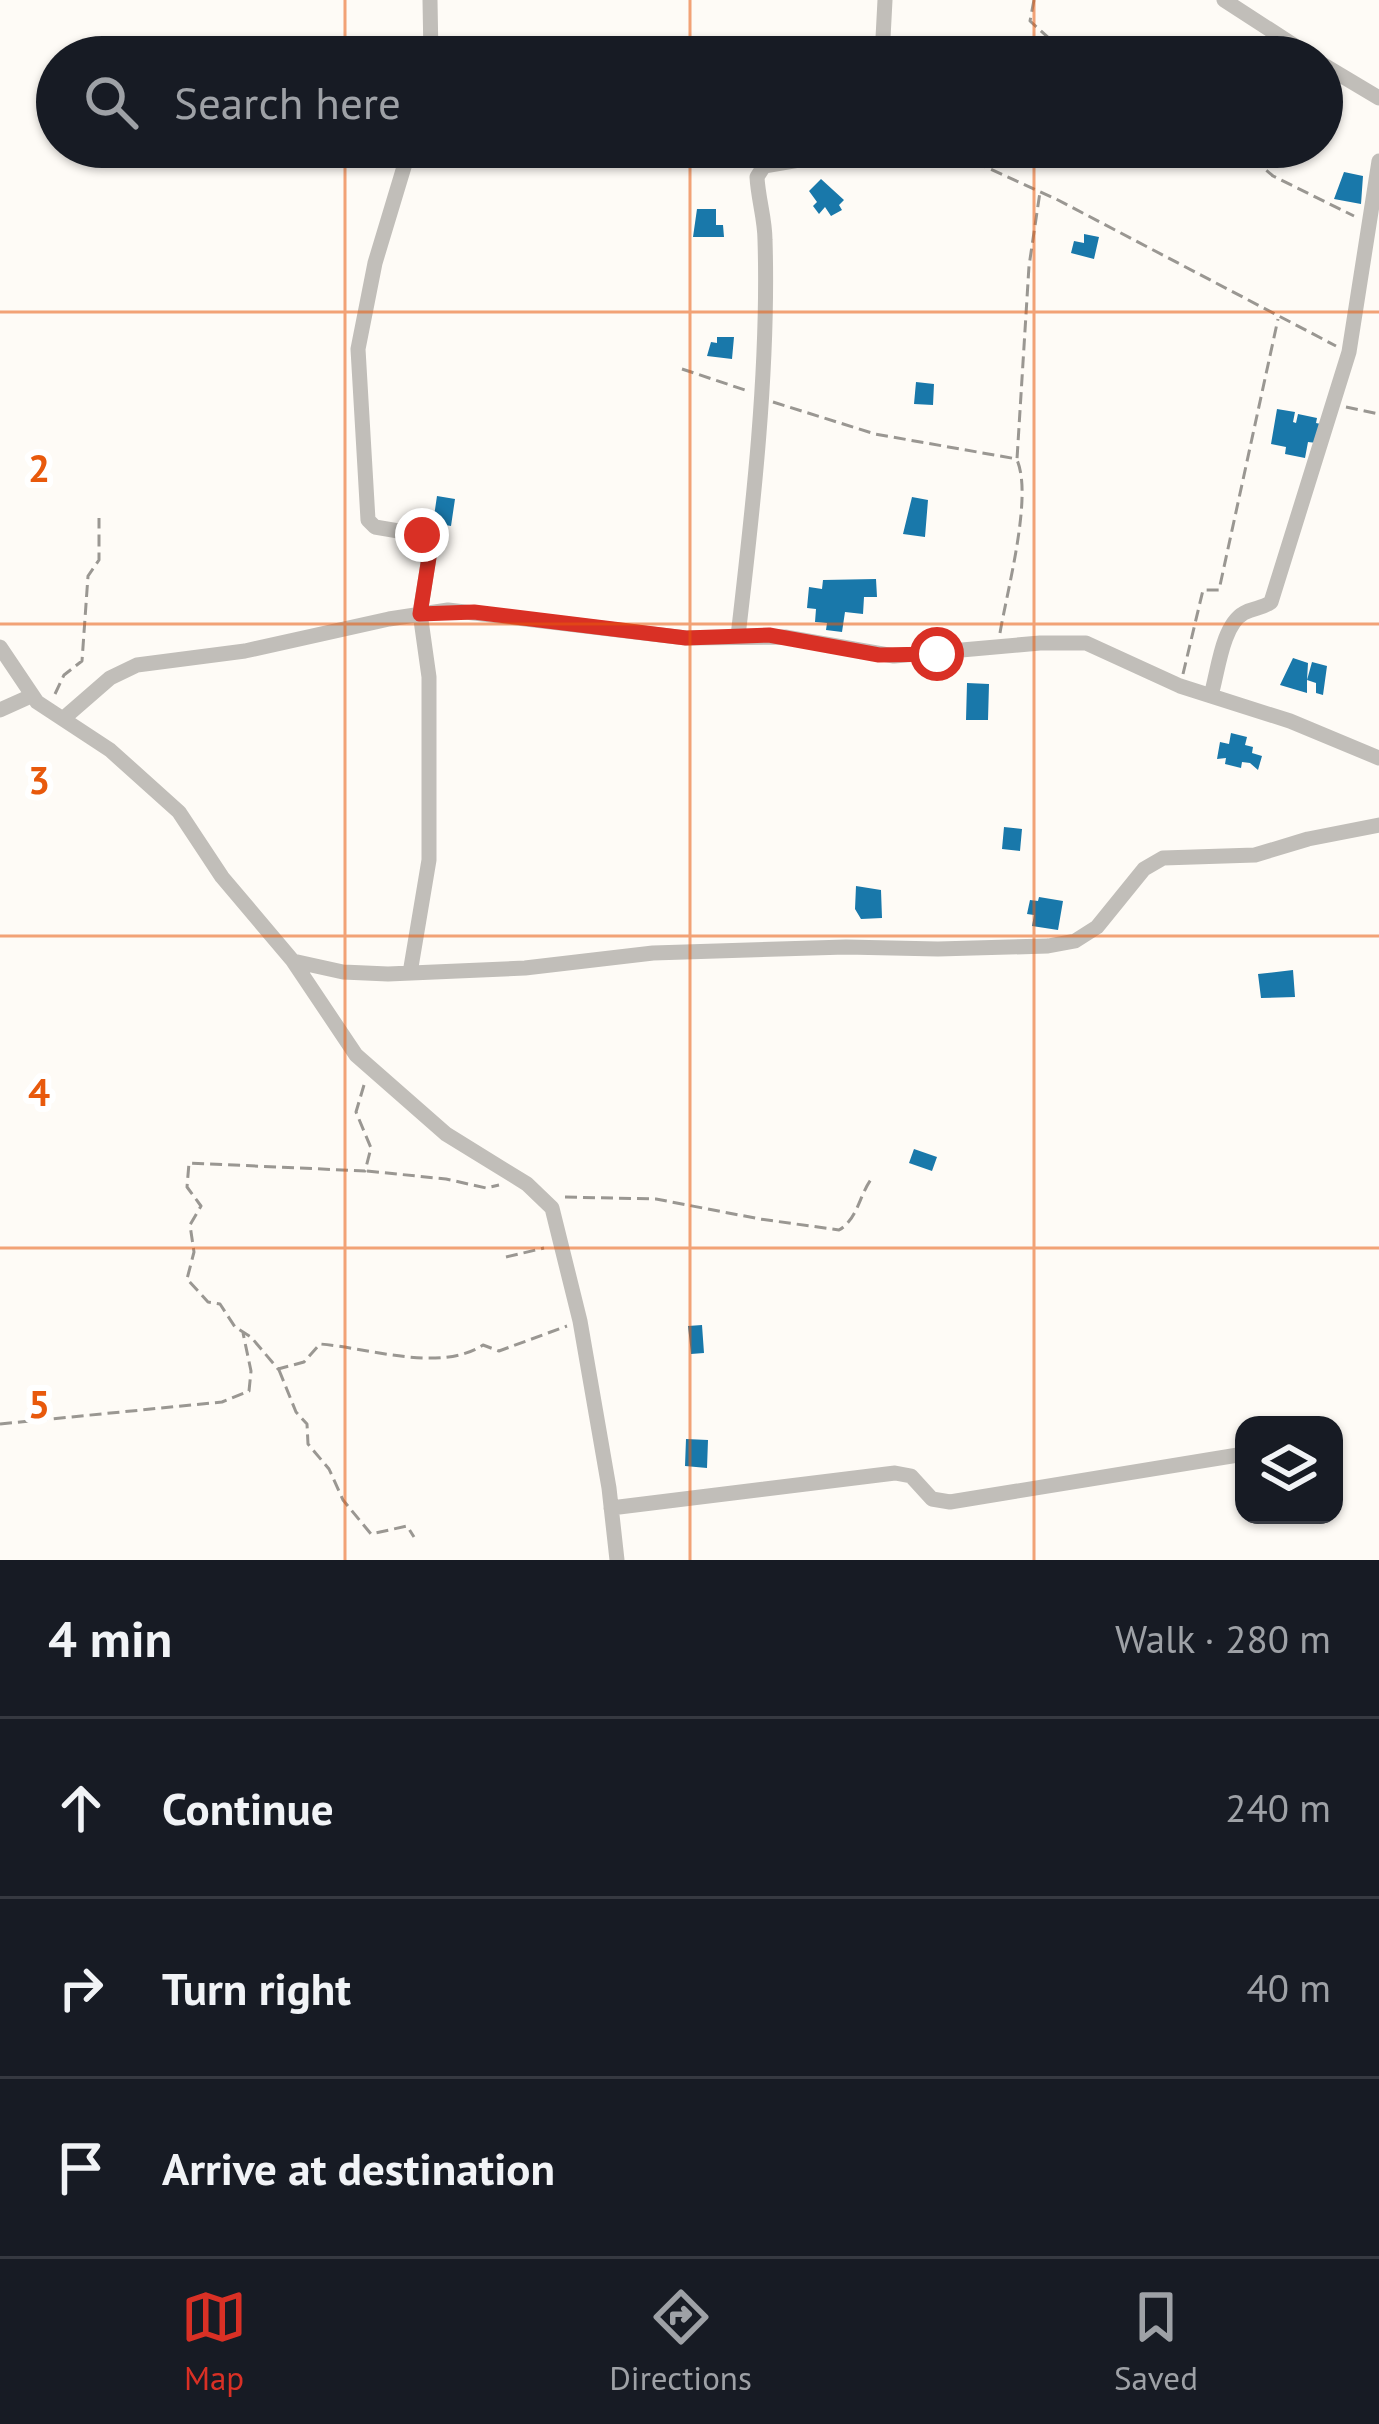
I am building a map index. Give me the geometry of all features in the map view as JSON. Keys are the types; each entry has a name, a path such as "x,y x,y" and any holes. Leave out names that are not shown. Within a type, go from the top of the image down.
{"street":[{"path":"430,0 431,36"},
{"path":"883,36 885,0"},
{"path":"1224,0 1280,36"},
{"path":"1343,77 1379,98"},
{"path":"1211,695 1231,626 1246,612 1265,608 1274,597 1348,352 1379,161"},
{"path":"404,168 363,310 358,368 365,512 375,527 416,532 426,538 429,561 420,614 429,677 429,860 410,973"},
{"path":"738,636 754,484 766,270 757,176 763,168"},
{"path":"64,718 123,669 245,651 420,614 474,612 686,638 785,637 894,656 1086,644 1180,686 1290,721 1379,758"},
{"path":"0,647 31,696 147,780 178,812 222,877 293,961 356,1055 446,1134 527,1184 552,1208 580,1321 616,1560"},
{"path":"0,710 31,696"},
{"path":"293,961 343,972 410,973 525,968 653,953 1062,944 1097,927 1144,869 1163,859 1255,855 1379,825"},
{"path":"611,1508 895,1474 911,1476 932,1499 950,1502 1235,1455"}],"path":[{"path":"1034,0 1030,21 1047,36"},
{"path":"988,168 1348,352"},
{"path":"1264,168 1367,221"},
{"path":"998,646 1022,502 1024,475 1017,459 1029,266 1040,192"},
{"path":"1180,686 1203,590 1219,590 1279,317"},
{"path":"682,369 844,427 1017,459"},
{"path":"1333,404 1379,414"},
{"path":"48,709 64,675 82,661 88,577 99,560 99,518"},
{"path":"364,1084 356,1112 371,1148 365,1171"},
{"path":"414,1537 407,1526 371,1534 308,1444 307,1424 296,1412 278,1369 220,1304 208,1302 187,1279 194,1252 190,1225 201,1206 188,1187 189,1163 365,1171 486,1188 507,1182 527,1184"},
{"path":"543,1196 656,1198 839,1230 849,1224 872,1178"},
{"path":"506,1257 563,1243"},
{"path":"278,1369 304,1362 320,1344 408,1355 466,1356 483,1345 499,1351 580,1321"},
{"path":"0,1424 222,1402 249,1391 251,1371 242,1331"}],"building":[{"path":"1344,172 1363,176 1361,204 1334,199"},
{"path":"821,179 844,200 839,205 842,210 831,216 825,207 819,214 813,206 817,202 809,191"},
{"path":"697,209 716,209 716,225 723,225 724,237 693,237"},
{"path":"1084,234 1099,237 1094,259 1071,253 1074,241 1084,243"},
{"path":"717,337 734,337 732,359 707,356"},
{"path":"916,382 934,384 933,405 914,404"},
{"path":"1277,409 1295,412 1293,422 1298,414 1317,418 1316,423 1321,424 1317,443 1308,442 1305,458 1285,454 1286,447 1271,444"},
{"path":"437,496 455,499 451,526 433,523"},
{"path":"912,497 928,500 925,537 903,534"},
{"path":"876,579 877,597 864,597 863,614 845,612 842,632 826,630 827,623 815,622 816,609 807,608 809,587 822,589 823,580"},
{"path":"1293,658 1308,663 1307,693 1280,685"},
{"path":"1312,662 1327,666 1323,695 1316,693 1316,683 1307,680"},
{"path":"967,683 989,684 988,720 966,720"},
{"path":"1231,733 1247,737 1245,745 1262,756 1258,770 1250,763 1242,762 1241,768 1225,764 1226,758 1217,759 1220,742 1229,744"},
{"path":"1004,827 1022,829 1020,851 1002,849"},
{"path":"856,886 881,890 882,918 861,919 855,909"},
{"path":"1030,900 1063,901 1058,930 1032,926 1034,915 1027,914"},
{"path":"1293,970 1295,997 1261,998 1258,974"},
{"path":"914,1149 937,1157 932,1171 909,1163"},
{"path":"702,1325 704,1353 691,1354 688,1326"},
{"path":"686,1439 708,1440 707,1468 685,1466"}],"route":[{"path":"422,535 430,551 420,614 474,612 686,638 769,635 879,655 937,654"}]}
